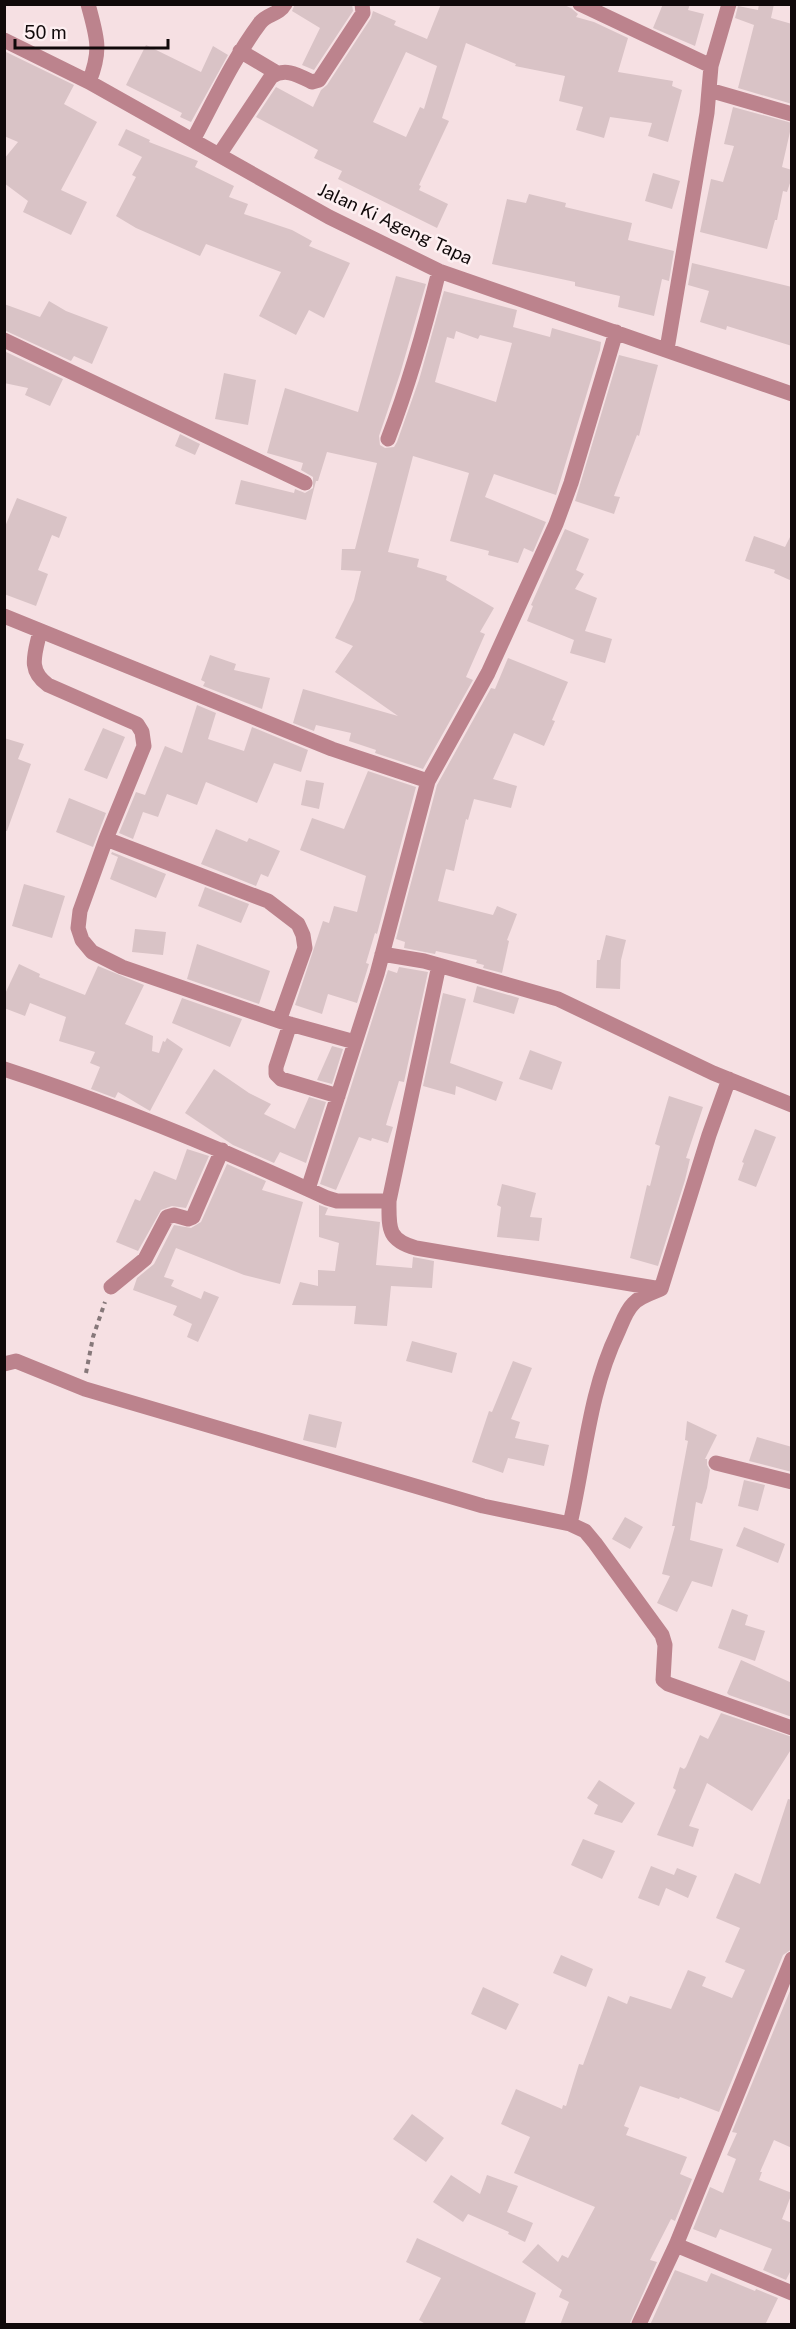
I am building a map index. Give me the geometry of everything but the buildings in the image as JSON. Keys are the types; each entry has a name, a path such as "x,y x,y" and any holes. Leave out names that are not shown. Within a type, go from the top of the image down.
{"street":[{"path":"88,4 99,46 98,61 89,82"},
{"path":"193,140 240,51 262,20 281,11 285,4"},
{"path":"240,51 277,73 294,73 312,82 319,80 363,13 362,4"},
{"path":"580,4 711,66"},
{"path":"667,349 711,66 729,4"},
{"name":"Jalan Ki Ageng Tapa","path":"4,40 89,82 329,217 439,271 792,394"},
{"path":"219,155 271,77 277,73"},
{"path":"709,90 792,114"},
{"path":"388,439 404,399 439,271"},
{"path":"308,1189 382,954 428,781 488,673 556,524 571,483 616,332"},
{"path":"4,340 305,483"},
{"path":"4,616 332,749 428,781"},
{"path":"40,631 34,657 34,669 38,678 48,686 137,724 142,732 144,746 106,838 80,911 78,928 82,940 92,952 122,967 285,1023 355,1042"},
{"path":"106,838 268,901 298,924 303,935 304,948 285,1023 276,1074 281,1078 338,1096"},
{"path":"382,954 439,965 558,999 729,1079 792,1105"},
{"path":"439,965 389,1201 392,1233 400,1244 416,1248 661,1289"},
{"path":"4,1069 80,1094 222,1150 338,1201 389,1201"},
{"path":"570,1524 584,1442 613,1342 632,1304 661,1289 729,1079"},
{"path":"111,1287 145,1259 167,1217 170,1215 189,1219 193,1217 222,1150"},
{"path":"4,1364 16,1361 85,1389 483,1506 570,1524 585,1531 656,1625 665,1645 663,1680 668,1684 792,1728"},
{"path":"716,1463 792,1482"},
{"path":"639,2325 676,2245 792,1959"},
{"path":"676,2245 792,2293"}],"path":[{"path":"85,1389 93,1336 111,1287"}]}
